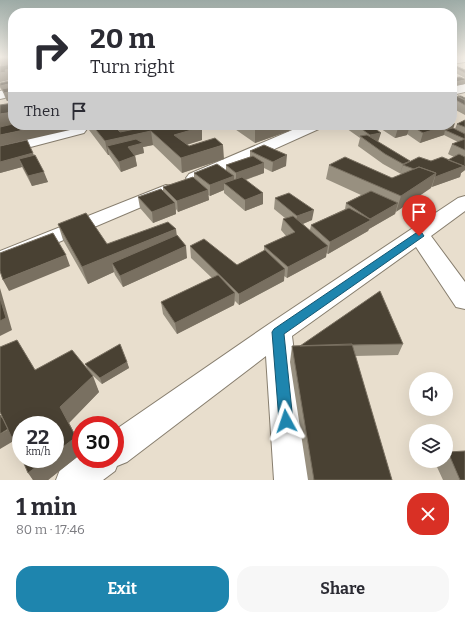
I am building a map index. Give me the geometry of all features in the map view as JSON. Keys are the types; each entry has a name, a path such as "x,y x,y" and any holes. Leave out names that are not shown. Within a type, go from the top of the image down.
{"street":[{"path":"0,150 79,130"},
{"path":"0,259 218,169 305,130"},
{"path":"124,443 278,332 419,236 465,202"},
{"path":"419,236 465,300"},
{"path":"278,332 292,480"},
{"path":"74,480 91,468"}],"building":[{"path":"457,79 465,80 457,82"},
{"path":"8,81 8,84 0,86 0,83"},
{"path":"8,88 8,92 4,93 2,89"},
{"path":"457,96 465,100 465,105 457,101"},
{"path":"8,104 8,113 0,114 0,105"},
{"path":"465,120 465,127 457,124"},
{"path":"8,125 8,130 24,130 0,135 0,127"},
{"path":"96,130 118,130 120,132 130,130 192,130 174,135 189,146 215,138 223,145 181,158 151,131 105,141"},
{"path":"363,130 377,130 381,133 370,135"},
{"path":"418,130 433,130 423,133"},
{"path":"445,130 457,130 465,134 465,139"},
{"path":"367,135 410,161 403,164 385,154 360,136"},
{"path":"136,139 143,143 128,147 135,156 119,162 107,146"},
{"path":"465,139 465,150 452,144"},
{"path":"27,140 33,153 0,162 0,146"},
{"path":"264,145 287,155 273,162 250,151"},
{"path":"459,154 465,157 465,166 463,168 464,166 448,160"},
{"path":"35,155 44,172 28,176 19,159"},
{"path":"253,156 264,163 236,173 226,165"},
{"path":"345,157 392,178 419,167 436,173 401,196 329,165"},
{"path":"419,157 431,161 442,157 464,166 435,177 436,173 419,167 414,169 403,165"},
{"path":"217,164 234,176 210,185 194,173"},
{"path":"193,177 208,190 177,201 163,187"},
{"path":"242,177 263,193 245,200 224,183"},
{"path":"161,189 175,203 152,212 138,197"},
{"path":"371,191 398,203 370,219 346,203"},
{"path":"289,193 314,210 297,216 275,198"},
{"path":"349,208 371,220 330,242 311,225"},
{"path":"86,213 107,244 168,222 176,229 82,267 58,224"},
{"path":"293,216 328,246 288,267 264,246 295,232 283,219"},
{"path":"53,233 66,255 3,280 0,271 0,253"},
{"path":"177,235 186,246 120,276 112,263"},
{"path":"204,239 237,265 265,250 285,269 239,294 190,246"},
{"path":"218,275 235,293 175,323 161,302"},
{"path":"380,291 403,344 300,346"},
{"path":"0,298 6,318 0,321"},
{"path":"17,340 35,370 72,350 93,376 60,407 72,430 72,440 64,446 64,416 12,416 12,438 0,412 0,347"},
{"path":"120,344 127,362 100,378 85,364"},
{"path":"352,344 392,480 314,480 292,346"},
{"path":"0,415 8,429 0,434"},
{"path":"465,451 465,480 460,480 453,464 453,452"},
{"path":"26,468 35,468 28,473"}],"route":[{"path":"286,421 278,332 419,236"}]}
